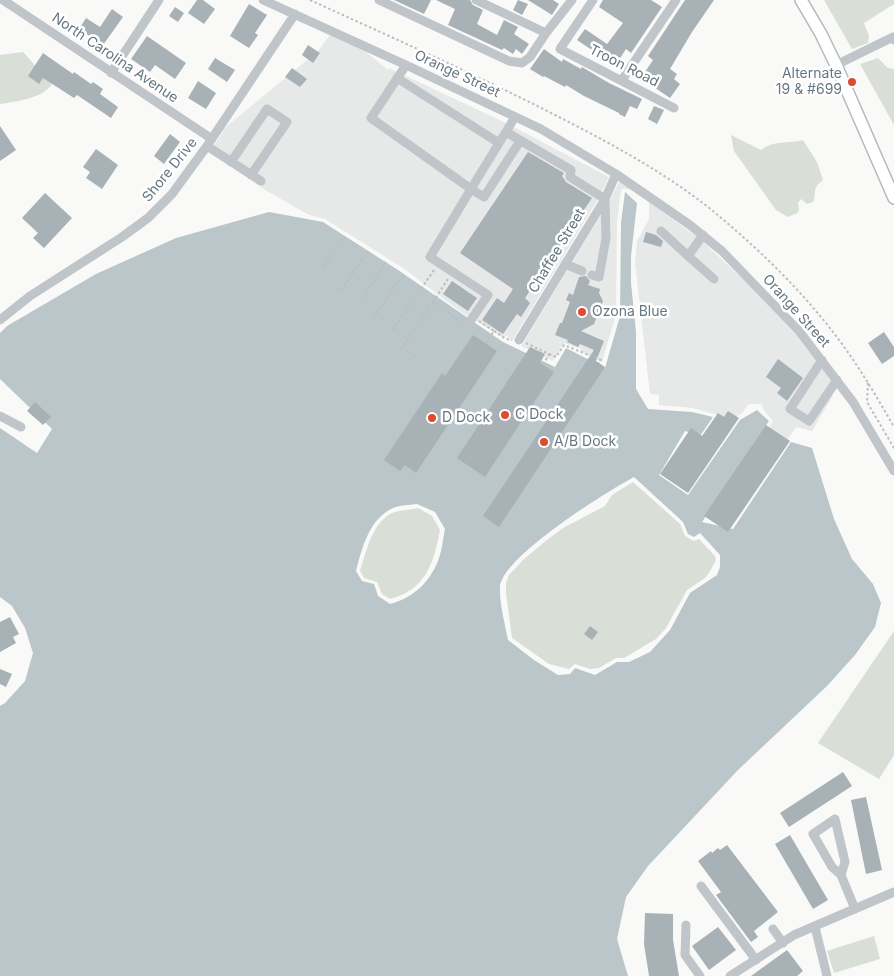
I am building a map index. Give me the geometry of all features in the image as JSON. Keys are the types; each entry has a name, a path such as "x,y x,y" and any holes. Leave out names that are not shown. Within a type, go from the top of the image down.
{"main road":[{"path":"801,0 836,65 894,198"}],"street":[{"name":"North Carolina Avenue","path":"2,0 111,72 210,143 231,162 261,181"},
{"path":"111,72 159,0"},
{"name":"Orange Street","path":"263,0 541,129 616,174 703,235 799,331 853,402 894,471"},
{"path":"379,0 509,62 517,63 522,63 530,57 572,0"},
{"path":"476,0 546,33"},
{"name":"Troon Road","path":"593,0 560,49 674,108"},
{"path":"622,80 676,0"},
{"name":"Shore Drive","path":"0,320 30,296 122,238 148,218 172,194 210,143 295,14"},
{"path":"836,65 893,37 894,40"},
{"path":"406,65 371,118 471,189 484,197 520,141"},
{"path":"397,78 499,143"},
{"path":"231,162 267,109 287,122 251,174"},
{"path":"469,319 488,295 430,256 516,117"},
{"path":"506,132 571,170 570,176 604,199 606,238 599,276 592,274"},
{"name":"Chaffee Street","path":"519,340 604,199 616,174"},
{"path":"661,231 714,280"},
{"path":"688,256 703,235"},
{"path":"565,264 582,271"},
{"path":"822,360 790,409 809,421 837,380"},
{"path":"0,416 21,427"},
{"path":"841,875 845,862 835,819 813,834 832,867 841,875 855,909"},
{"path":"701,886 756,960"},
{"path":"730,976 794,935 894,892"},
{"path":"686,925 685,955 701,976 707,976"},
{"path":"815,927 827,976"},
{"path":"772,929 783,943"}],"path":[{"path":"324,266 344,236"},
{"path":"342,290 368,250"},
{"path":"363,297 386,262"},
{"path":"393,330 439,263"},
{"path":"416,357 402,348 453,272"},
{"path":"374,318 404,274"},
{"path":"433,302 469,319 480,322 494,331 486,343"},
{"path":"549,354 556,357 564,345 601,360 598,363"},
{"path":"868,383 867,402 894,448"},
{"path":"875,394 894,427"}],"shaded area":[{"path":"824,0 894,0 894,4 864,23 869,36 868,43 852,49"},
{"path":"330,35 365,51 388,70 389,68 508,124 609,177 600,196 512,341 506,335 504,338 461,312 403,268 325,219 309,215 265,190 210,152 226,127 318,51"},
{"path":"23,52 52,84 43,93 36,96 0,104 0,55"},
{"path":"878,58 888,68 894,69 894,125 860,64"},
{"path":"731,135 761,150 776,143 803,140 817,162 823,180 816,188 813,202 807,204 801,199 798,203 799,210 797,213 788,217 776,210 734,151"},
{"path":"619,182 629,188 629,190 624,188 621,190 617,222 616,315 602,362 580,351 581,349 564,343 553,361 521,346 609,202"},
{"path":"625,192 637,203 631,256 631,283 636,332 636,389 648,409 692,412 713,417 700,436 685,431 659,475 688,495 740,420 757,410 769,421 702,522 733,529 791,442 812,448 834,519 852,559 873,584 881,603 875,627 855,655 827,686 738,770 648,866 626,897 617,939 628,976 0,976 0,706 25,681 33,653 25,628 12,606 0,597 0,428 37,453 52,429 0,379 0,333 7,326 96,274 176,238 269,212 323,222 398,270 503,342 555,367 566,348 605,368 620,316 621,223","holes":["634,477 683,522 688,534 694,537 700,533 720,555 720,567 717,575 690,593 670,630 650,652 629,662 617,662 595,675 575,668 570,674 558,675 508,640 501,606 500,587 505,574 536,543 580,510","417,504 435,512 445,529 438,561 425,583 413,594 390,604 378,596 374,584 362,581 356,571 358,562 368,535 378,519 393,508"]},
{"path":"649,202 700,239 747,283 795,334 836,386 831,399 812,431 796,427 730,524 712,515 773,421 761,404 749,404 742,413 701,440 718,417 717,415 693,408 659,405 659,395 650,394 635,263 637,241 649,219"},
{"path":"633,482 680,524 685,536 694,541 699,539 715,556 716,560 705,578 687,590 666,628 656,639 624,658 616,658 599,668 590,669 575,664 569,669 549,664 512,638 506,593 506,583 509,575 524,559 563,528 605,506 612,495"},
{"path":"418,508 432,516 440,530 435,553 431,564 420,582 402,595 390,599 382,594 377,582 364,578 360,571 372,537 381,522 395,512"},
{"path":"894,631 894,755 879,779 818,743"},
{"path":"874,936 880,959 834,973 827,951"}],"building":[{"path":"197,0 203,0 215,9 204,24 188,13"},
{"path":"394,0 431,0 424,14"},
{"path":"436,0 470,0 473,5 483,10 477,24 497,35 504,20 518,27 514,34 529,44 522,54 516,49 513,54 504,48 502,50 448,25 455,9"},
{"path":"518,0 528,4 522,15 513,10"},
{"path":"528,0 553,0 559,4 552,15"},
{"path":"603,0 651,0 662,7 631,53 626,49 617,63 577,40 585,29 607,44 623,23 599,7"},
{"path":"685,0 714,0 670,69 677,74 674,79 680,84 670,98 636,75 640,68 645,72 653,60 648,56"},
{"path":"249,4 267,15 255,33 258,35 249,48 230,36"},
{"path":"175,7 184,13 178,22 169,16"},
{"path":"112,9 123,17 103,45 79,29 86,18 100,27"},
{"path":"147,36 186,63 175,79 155,65 150,72 131,59"},
{"path":"308,45 320,53 313,63 302,55"},
{"path":"544,49 562,62 563,59 581,69 582,67 642,99 637,109 630,106 625,117 566,85 565,87 530,69"},
{"path":"43,53 73,74 74,72 91,84 93,82 103,89 100,94 118,107 111,118 77,95 74,98 43,78 39,84 28,76"},
{"path":"215,58 235,70 227,82 208,69"},
{"path":"292,68 307,79 300,87 285,77"},
{"path":"198,81 216,93 206,109 188,98"},
{"path":"654,106 664,110 657,124 648,119"},
{"path":"0,126 16,150 0,161"},
{"path":"170,134 180,142 164,164 154,156"},
{"path":"96,149 118,165 102,189 86,178 90,172 83,167"},
{"path":"528,152 564,173 562,176 566,182 592,198 525,298 530,303 521,317 517,314 503,334 482,320 497,298 504,303 513,289 460,253"},
{"path":"45,193 72,218 44,248 33,238 38,233 22,218"},
{"path":"646,232 656,235 663,241 661,247 643,242"},
{"name":"A/B Dock","path":"586,276 590,281 588,285 600,289 599,293 603,301 594,324 581,331 604,341 596,361 605,367 499,527 483,516 594,350 580,344 578,347 567,342 568,340 555,335 570,302 566,300 569,293 573,295 579,277"},
{"path":"452,281 477,298 468,311 443,294"},
{"path":"884,332 894,347 894,356 882,364 868,343"},
{"name":"D Dock","path":"473,335 497,351 416,473 405,465 400,471 384,460 442,373 445,376"},
{"name":"C Dock","path":"530,347 545,354 540,363 554,372 485,477 457,458"},
{"path":"778,359 803,378 787,401 777,393 781,388 766,377"},
{"path":"35,402 51,417 43,425 27,411"},
{"path":"728,411 739,418 688,493 660,474 691,428 702,436 718,413 724,417"},
{"path":"766,425 790,441 728,532 704,516"},
{"path":"10,617 19,634 13,637 16,643 0,652 0,622"},
{"path":"590,626 598,632 592,640 584,634"},
{"path":"0,669 12,674 6,687 0,684"},
{"path":"843,772 852,786 789,827 780,813"},
{"path":"866,797 882,870 866,874 851,800"},
{"path":"790,835 828,900 813,909 775,844"},
{"path":"727,845 778,912 754,931 758,937 751,942 716,895 721,892 698,861 711,851 712,853 718,848 720,850"},
{"path":"645,913 673,914 673,940 679,976 649,976 644,944"},
{"path":"718,927 736,950 709,970 692,946"},
{"path":"787,950 803,971 797,976 751,976"}],"place":[{"name":"Alternate 19 & #699","path":"852,82"},
{"name":"Ozona Blue","path":"582,312"},
{"name":"C Dock","path":"505,415"},
{"name":"D Dock","path":"432,418"},
{"name":"A/B Dock","path":"544,442"}]}
